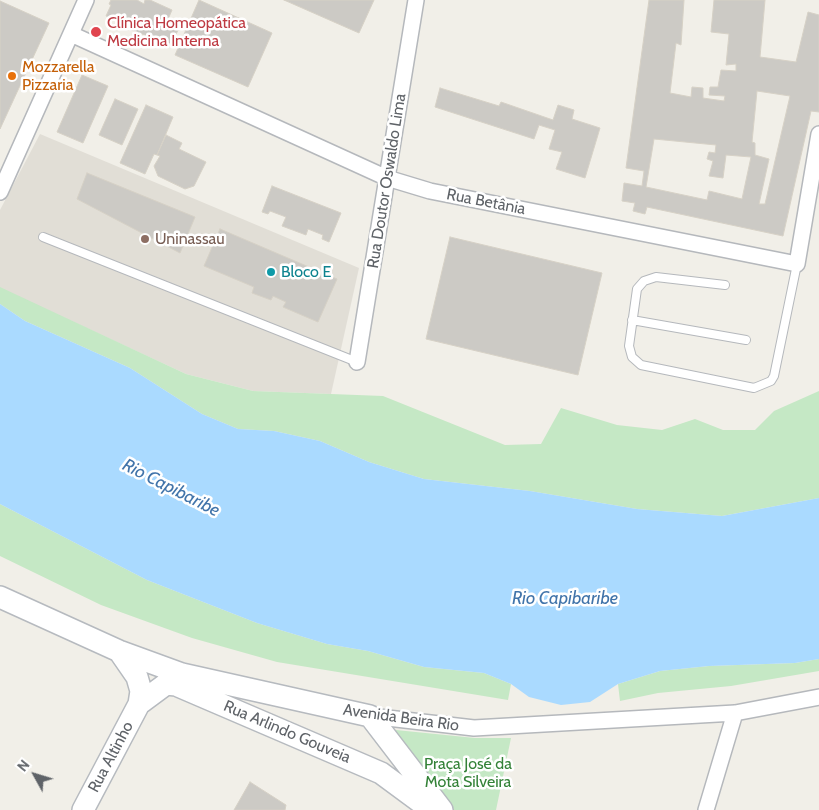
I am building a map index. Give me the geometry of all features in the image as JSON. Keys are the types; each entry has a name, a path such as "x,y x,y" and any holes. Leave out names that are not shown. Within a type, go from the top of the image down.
{"main road":[{"name":"Avenida Beira Rio","path":"0,596 119,651 182,674 370,716"},
{"path":"119,651 137,676 140,691 139,704"},
{"name":"Rua Arlindo Gouveia","path":"139,704 166,684 176,685 381,773 431,810"},
{"name":"Rua Altinho","path":"83,810 139,704"},
{"path":"370,716 442,810"}],"street":[{"path":"0,192 86,0"},
{"name":"Rua Doutor Oswaldo Lima","path":"357,362 416,0"},
{"name":"Rua Betânia","path":"71,34 387,178 430,191 797,264"},
{"path":"797,264 818,142"},
{"name":"Avenida Beira Rio","path":"370,716 474,728 736,713 819,697"},
{"path":"706,810 736,713"}],"lane":[{"path":"43,236 357,362"},
{"path":"726,285 656,277 644,281 637,289 632,320 629,346 632,357 641,365 754,388 771,381 774,376 797,264"},
{"path":"632,320 746,340"}],"shaded area":[{"name":"Uninassau","path":"40,134 359,268 331,394 253,391 186,374 0,288 0,210"}],"green space":[{"path":"0,287 186,374 253,391 383,396 505,445 541,444 561,408 617,425 662,430 695,419 723,430 755,430 774,411 819,391 819,498 722,516 637,509 530,491 424,479 369,462 320,441 274,431 238,429 202,414 130,368 25,321 0,304"},
{"path":"0,504 147,580 257,623 327,644 368,651 424,667 484,673 511,684 508,700 277,662 192,638 101,605 0,556"},
{"path":"819,659 819,671 731,686 658,693 620,701 618,684 660,671 709,666 795,663"},
{"name":"Praça José da Mota Silveira","path":"394,731 475,738 511,738 496,810 454,810"}],"water":[{"name":"Rio Capibaribe","path":"0,304 25,321 130,368 202,414 238,429 274,431 320,441 369,462 424,479 530,491 637,509 722,516 819,498 819,659 795,663 709,666 660,671 618,684 590,702 561,705 529,697 511,684 484,673 424,667 368,651 327,644 257,623 147,580 0,504"}],"building":[{"path":"111,0 137,0 144,4 145,0 150,0 172,10 166,24 168,26 169,23 179,28 171,45 118,25 121,19 117,17 115,20 106,16"},
{"path":"199,0 272,33 248,87 175,55"},
{"path":"284,0 374,0 359,33"},
{"path":"649,0 684,0 681,45 676,43 670,93 691,97 692,87 703,88 703,98 724,101 725,96 709,95 710,87 718,87 721,70 736,71 736,64 726,65 729,34 711,32 714,0 765,0 760,57 796,62 808,12 819,15 819,112 811,111 783,236 647,207 645,214 633,211 635,203 622,201 624,183 642,186 644,171 626,168","holes":["757,91 790,96 765,204 759,204 769,159 755,155 755,143 752,142","654,139 716,145 715,153 709,152 707,159 713,161 709,176 723,178 726,155 751,157 742,199 709,191 707,200 646,187"]},
{"name":"Mozzarella Pizzaria","path":"0,1 49,23 0,129"},
{"path":"82,75 108,86 83,143 57,132"},
{"path":"440,88 499,106 501,102 553,120 558,105 574,110 572,119 600,128 585,178 556,169 562,152 549,149 555,130 539,125 534,139 435,107"},
{"path":"115,99 138,109 122,145 99,135"},
{"path":"146,105 173,117 157,155 154,154 145,174 120,163"},
{"path":"166,135 182,143 179,149 206,162 194,186 185,189 158,176 154,166 160,156 157,155"},
{"path":"87,173 195,217 180,253 77,199"},
{"path":"272,186 341,213 329,242 322,239 323,235 308,229 306,235 282,226 286,217 270,211 268,214 262,212"},
{"name":"Bloco E","path":"220,229 337,279 318,322 283,307 286,302 273,296 271,300 252,293 254,287 204,266"},
{"path":"450,237 602,273 578,375 426,339"},
{"path":"250,782 286,805 285,810 234,810"}],"place":[{"name":"Clínica Homeopática Medicina Interna","path":"96,32"},
{"name":"Mozzarella Pizzaria","path":"12,76"},
{"name":"Uninassau","path":"145,239"},
{"name":"Bloco E","path":"271,272"}]}
